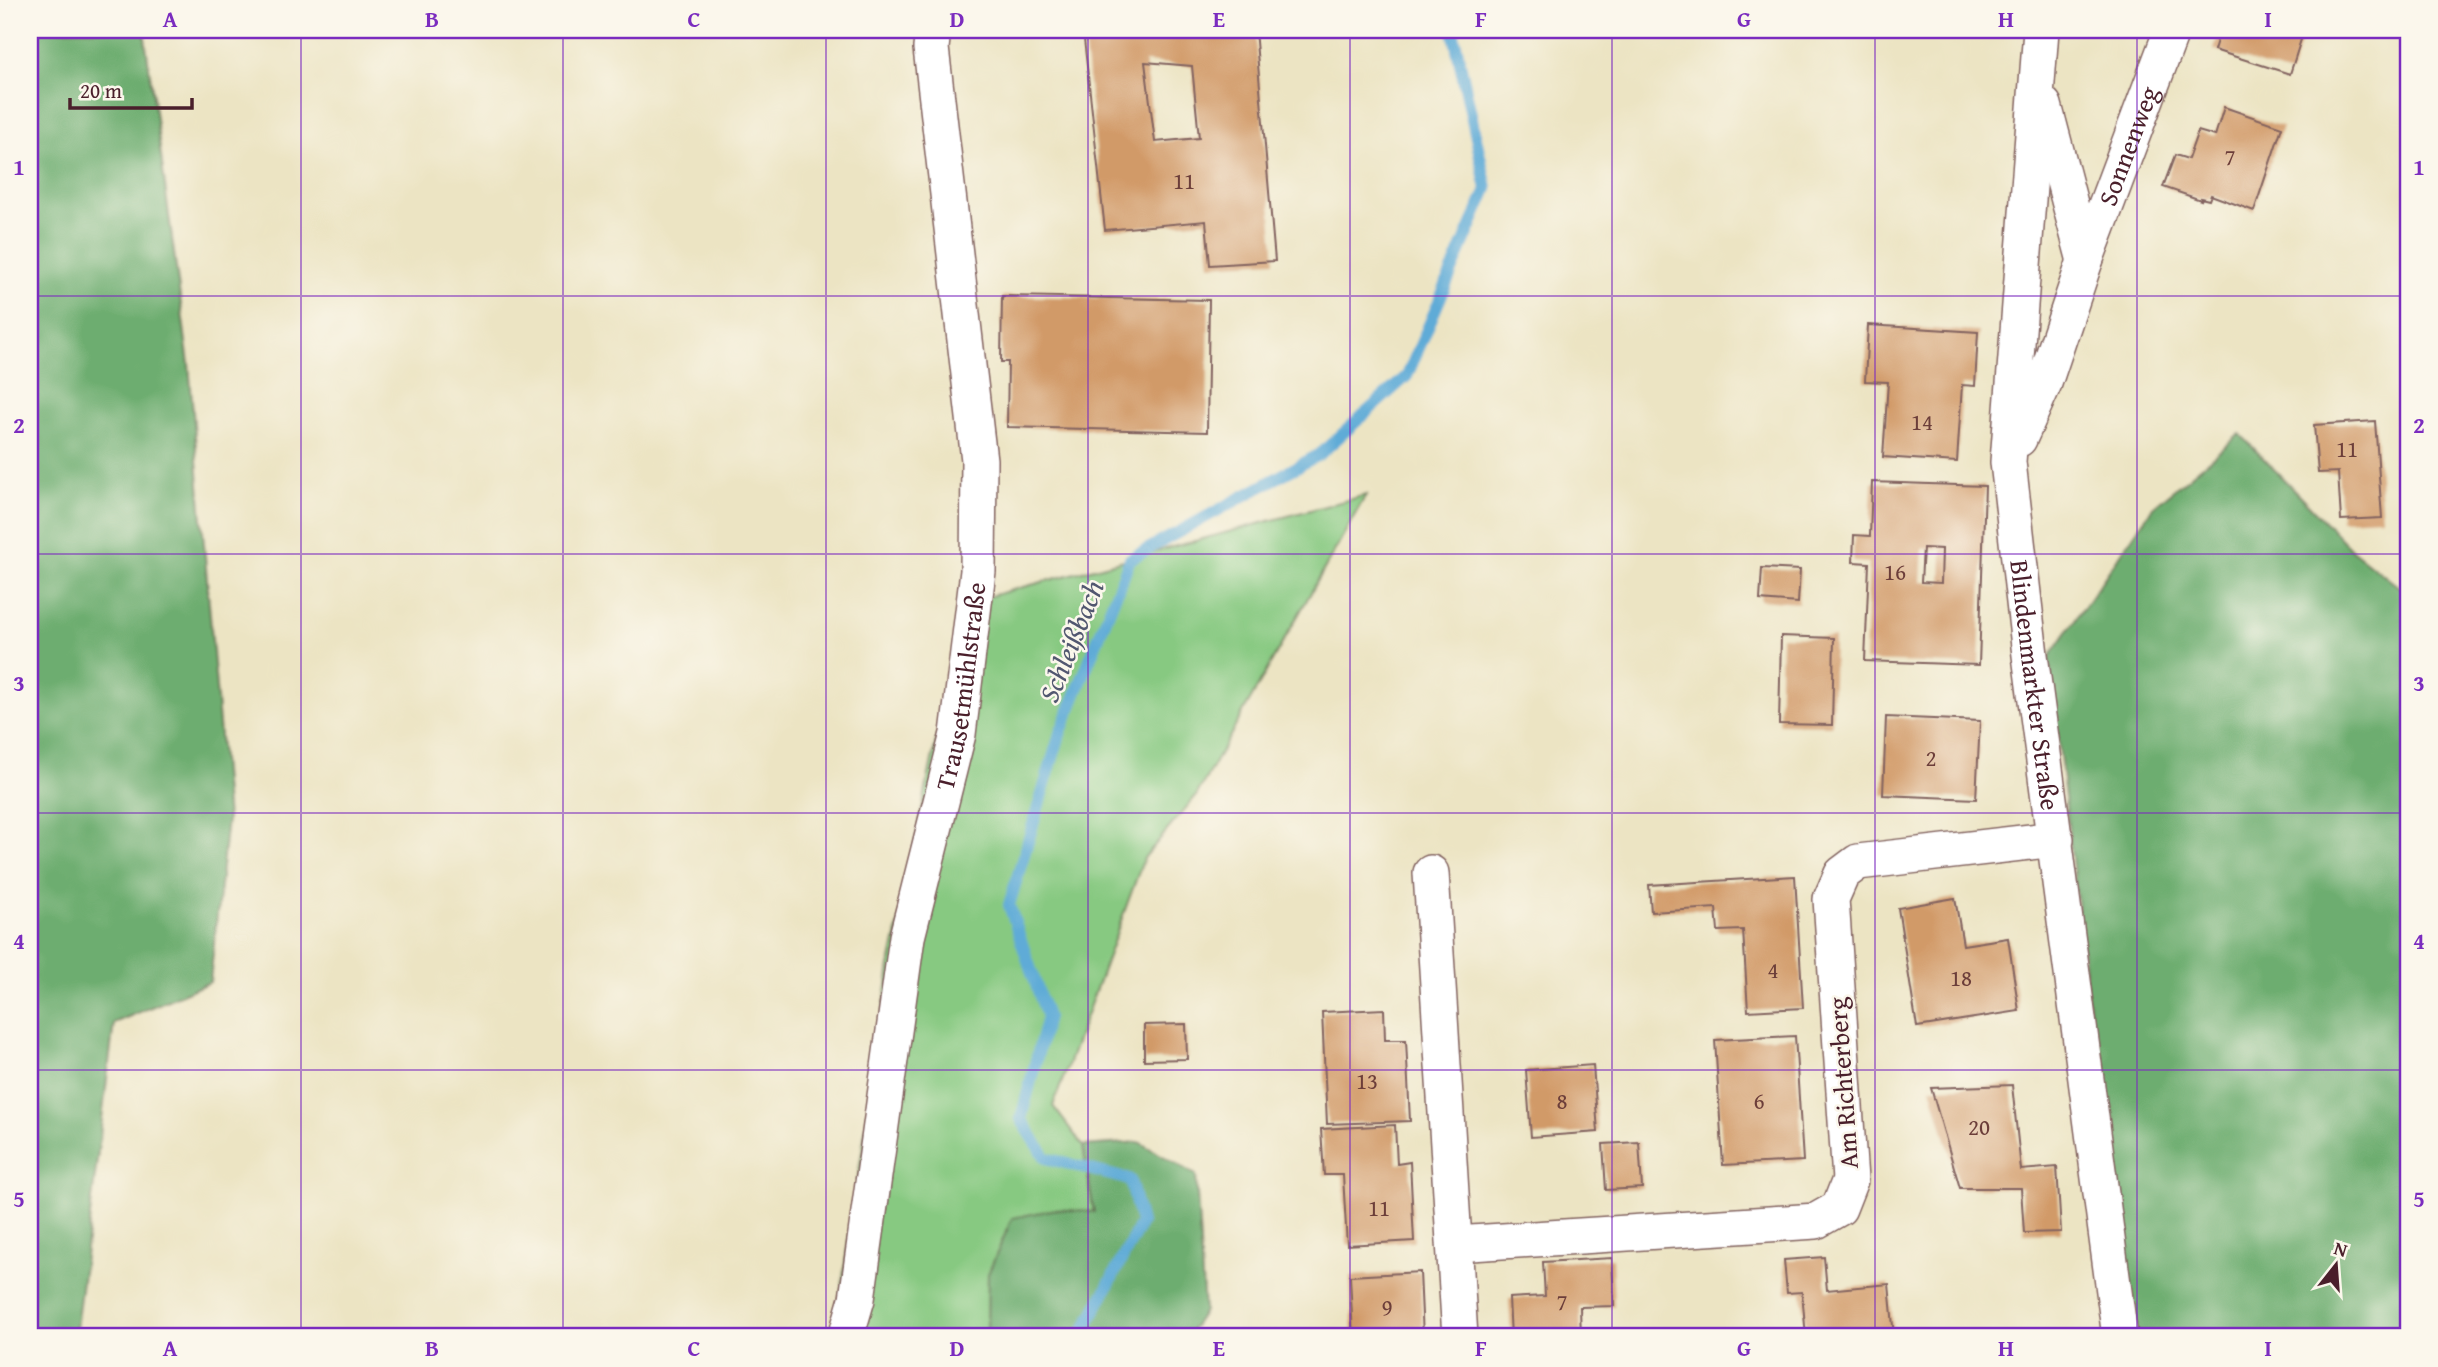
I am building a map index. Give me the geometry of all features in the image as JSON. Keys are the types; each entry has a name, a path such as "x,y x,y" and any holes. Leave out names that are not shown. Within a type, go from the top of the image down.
{"street":[{"name":"Trausetmühlstraße","path":"846,1337 857,1299 907,937 958,734 978,571 979,460 932,61 933,30"},
{"name":"Blindenmarkter Straße","path":"2041,30 2008,462 2030,654 2120,1337"},
{"name":"Sonnenweg","path":"2008,462 2044,383 2085,261 2172,30"},
{"name":"Sonnenweg","path":"2037,80 2085,261"},
{"name":"Am Richterberg","path":"1455,1244 1816,1221 1839,1208 1850,1180 1831,898 1842,874 1858,862 2056,839"},
{"path":"1431,873 1460,1337"}],"green space":[{"path":"30,30 144,30 189,364 227,819 210,982 114,1023 75,1337 30,1337"},
{"path":"2240,434 2353,551 2408,594 2408,1337 2124,1337 2115,1235 2049,658 2153,507"},
{"path":"1366,495 1196,796 1144,858 1053,1106 1083,1146 1094,1213 1056,1209 988,1274 987,1337 834,1337 890,966 964,603"},
{"path":"1139,1142 1196,1175 1204,1311 1187,1337 987,1337 988,1274 1012,1218 1056,1209 1094,1212 1083,1146"}],"building":[{"path":"1083,30 1255,30 1275,261 1210,265 1206,221 1105,230","holes":["1145,62 1192,66 1199,138 1155,142"]},
{"path":"2220,30 2304,30 2290,74 2214,50"},
{"path":"2224,107 2282,127 2254,211 2211,195 2209,200 2201,200 2163,187 2175,155 2188,159 2198,131 2215,136"},
{"path":"1002,296 1209,300 1207,432 1007,427 1008,362 1001,362"},
{"path":"1868,325 1978,332 1975,386 1962,385 1957,462 1883,457 1888,382 1865,381"},
{"path":"2375,421 2382,518 2341,520 2338,472 2318,473 2314,425"},
{"path":"1872,482 1985,486 1979,665 1865,661 1869,563 1853,562 1854,535 1870,536","holes":["1923,548 1942,549 1941,583 1921,582"]},
{"path":"1762,568 1800,570 1798,603 1760,600"},
{"path":"1781,636 1834,638 1832,725 1779,724"},
{"path":"1886,717 1980,721 1976,799 1883,795"},
{"path":"1795,876 1803,1008 1748,1011 1743,930 1718,931 1716,908 1651,912 1649,885"},
{"path":"1955,898 1963,945 2008,938 2019,1011 1917,1027 1898,908"},
{"path":"1384,1009 1385,1040 1406,1040 1410,1121 1327,1124 1322,1012"},
{"path":"1186,1024 1187,1059 1144,1060 1144,1025"},
{"path":"1795,1036 1803,1161 1723,1165 1715,1040"},
{"path":"1593,1065 1598,1132 1531,1137 1526,1070"},
{"path":"2012,1085 2021,1170 2057,1167 2061,1232 2024,1233 2021,1188 1960,1188 1931,1088"},
{"path":"1395,1125 1397,1164 1410,1162 1414,1241 1347,1245 1343,1175 1324,1175 1321,1129"},
{"path":"1639,1142 1642,1188 1606,1190 1603,1144"},
{"path":"1824,1257 1827,1290 1889,1284 1894,1337 1806,1337 1802,1292 1787,1293 1784,1260"},
{"path":"1612,1258 1614,1306 1580,1307 1581,1337 1511,1337 1509,1298 1545,1296 1543,1262"},
{"path":"1420,1272 1423,1337 1353,1337 1350,1276"}],"waterway":[{"name":"Schleißbach","path":"1081,1337 1141,1223 1130,1180 1046,1158 1021,1119 1047,1017 1009,905 1060,734 1130,559 1320,454 1407,376 1487,189 1453,30"}]}
